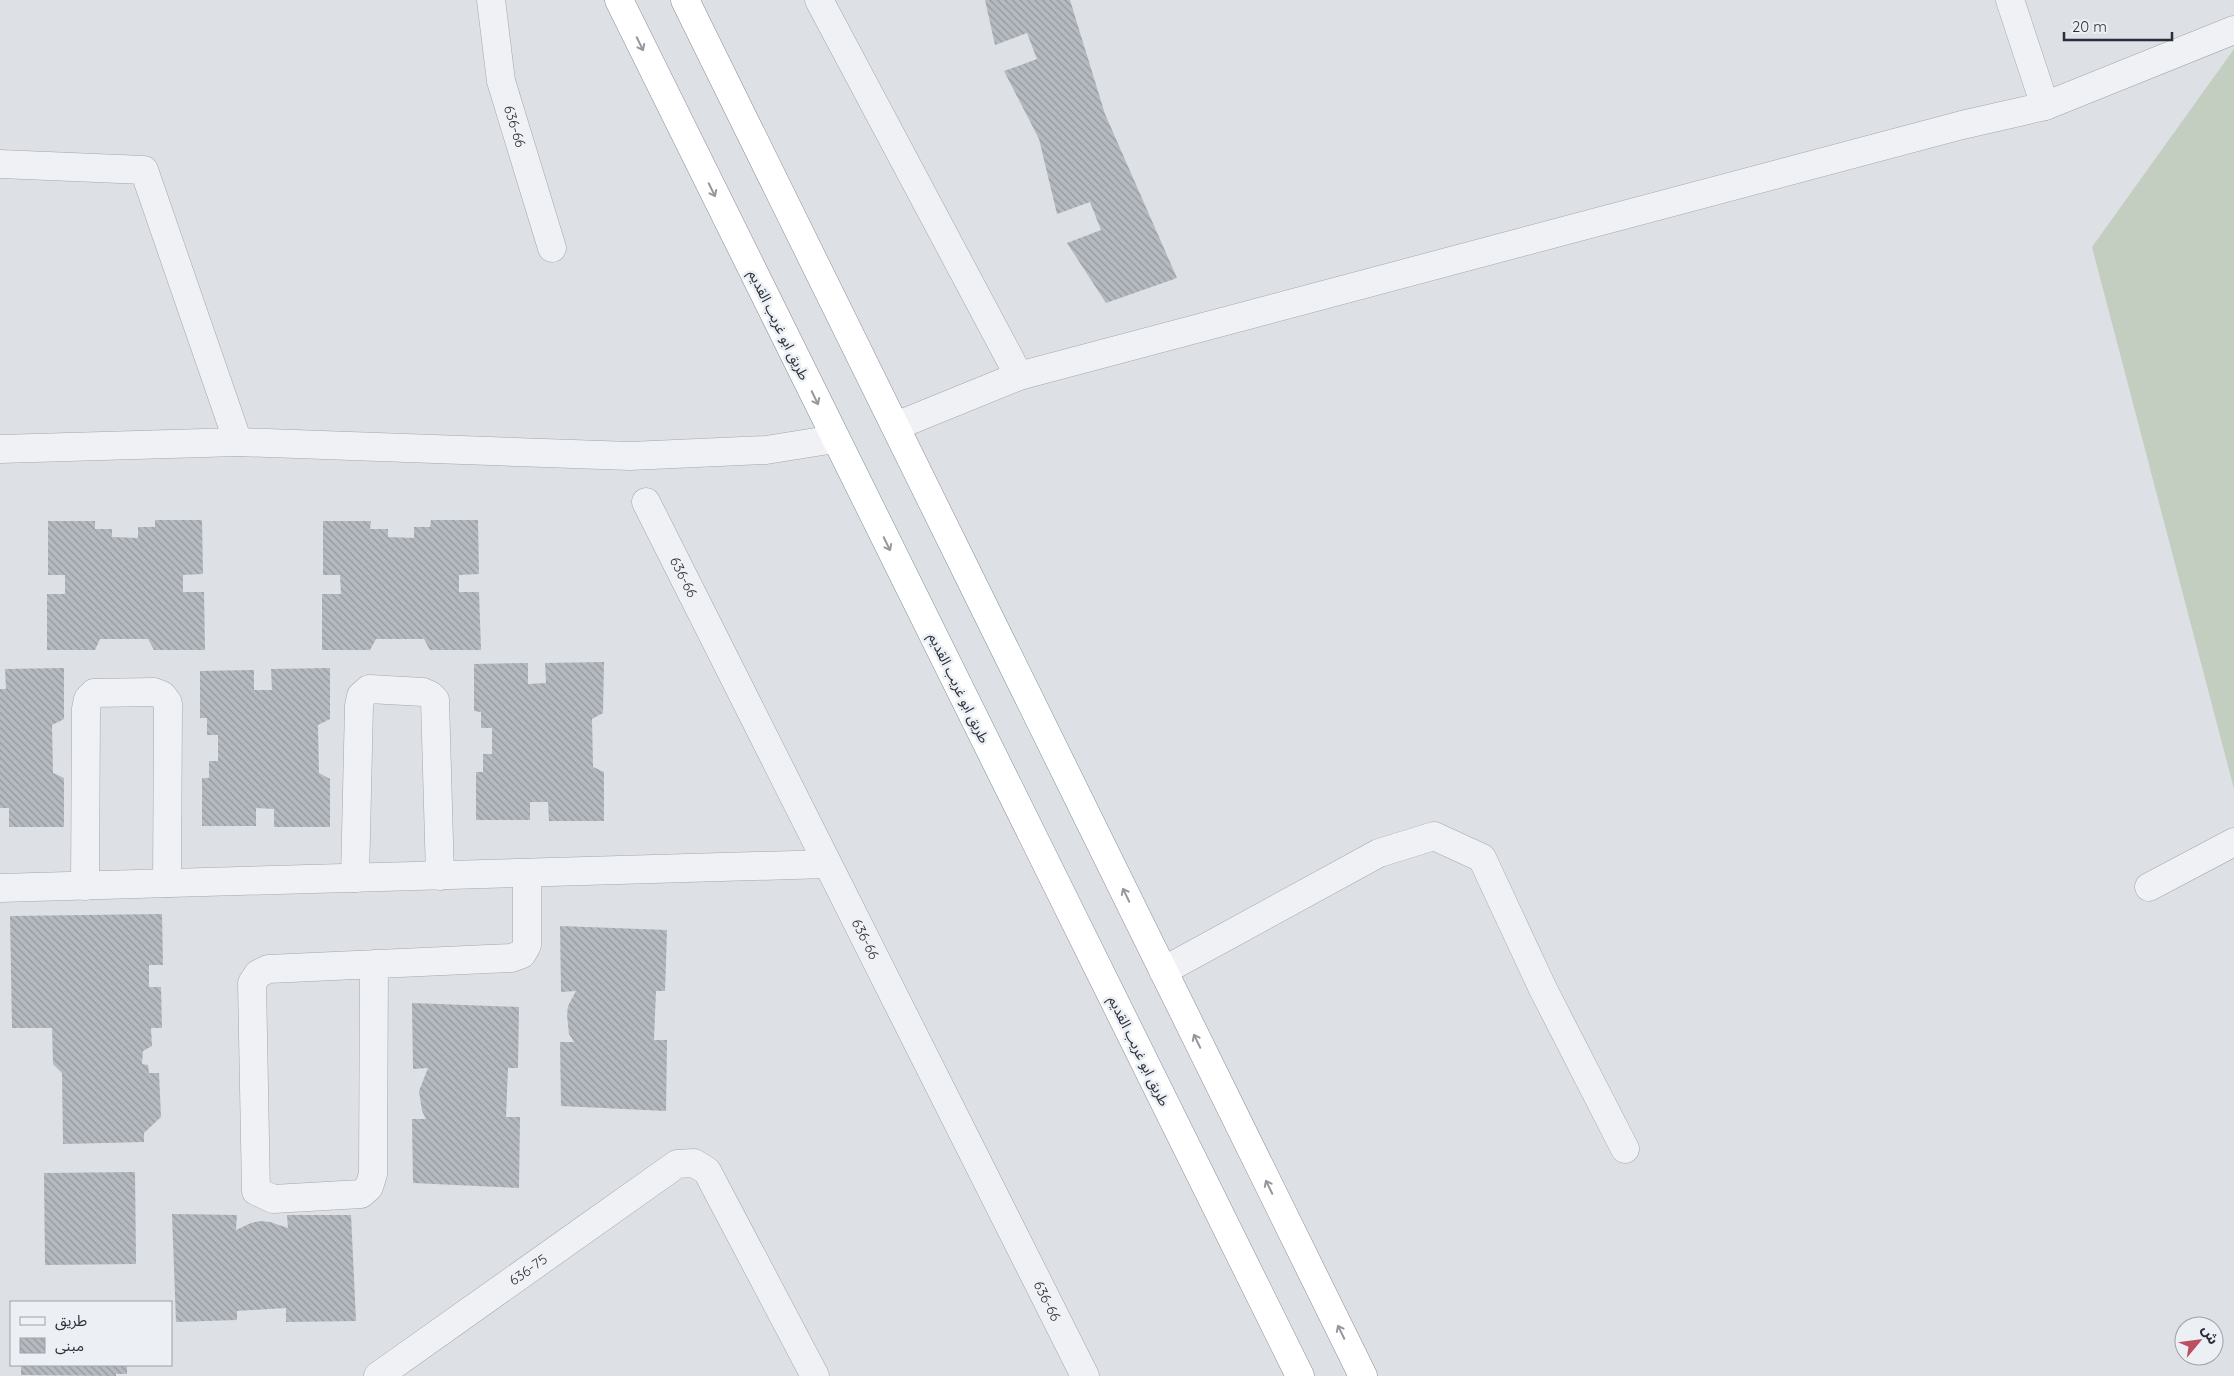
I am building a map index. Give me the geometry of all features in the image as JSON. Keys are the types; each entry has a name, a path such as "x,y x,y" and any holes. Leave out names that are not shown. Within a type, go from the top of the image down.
{"highway":[{"name":"طريق ابو غريب القديم","path":"619,0 1300,1376"},
{"path":"685,0 1363,1376"}],"street":[{"name":"636-66","path":"491,0 502,80 552,248"},
{"path":"819,0 1019,376"},
{"path":"2010,0 2045,106"},
{"path":"896,426 1019,376 1942,130 2045,106 2234,30"},
{"path":"0,164 144,170 238,442"},
{"path":"0,449 238,442 630,456 766,450 835,439"},
{"name":"636-66","path":"646,502 1085,1376"},
{"path":"355,878 359,706 361,696 369,689 423,692 435,700 440,876"},
{"path":"85,886 86,709 88,699 94,693 154,692 162,695 168,703 167,883"},
{"path":"1163,971 1379,853 1434,836 1482,858 1543,989 1625,1149"},
{"path":"2149,887 2234,842"},
{"path":"0,888 827,864"},
{"path":"374,964 373,1174 369,1186 361,1194 273,1199 264,1196 256,1190 252,983 258,974 268,969 374,964 511,958 522,954 527,945 527,873"},
{"name":"636-75","path":"378,1376 677,1164 694,1163 707,1171 815,1376"}],"green space":[{"path":"2234,49 2234,789 2092,247"}],"building":[{"path":"985,0 1070,0 1105,114 1177,278 1106,303 1067,243 1101,230 1090,202 1057,214 1039,139 1004,71 1037,59 1027,33 995,45"},
{"path":"155,520 202,520 203,574 183,575 183,592 204,592 205,650 154,650 148,639 100,639 95,650 47,650 47,594 65,594 65,575 48,575 48,521 95,521 95,529 112,529 112,537 138,538 138,527 155,527"},
{"path":"431,520 478,520 479,574 459,575 459,592 479,592 481,650 430,650 424,639 376,639 370,650 322,650 322,594 341,594 340,575 323,575 323,521 371,521 370,529 388,529 388,537 414,538 414,527 430,527"},
{"path":"604,662 603,713 592,719 593,767 604,772 604,821 549,821 548,802 530,802 530,820 476,820 476,772 483,772 483,754 492,754 492,728 481,728 481,712 474,711 474,664 528,663 528,684 546,683 545,663"},
{"path":"64,668 64,719 52,725 53,773 64,778 64,827 9,827 9,808 0,808 0,689 6,689 5,669"},
{"path":"330,668 330,719 318,725 319,773 330,779 330,827 274,827 274,809 256,808 256,826 202,826 202,778 209,778 209,761 218,761 218,735 207,735 207,718 200,718 200,671 254,670 254,690 272,690 271,669"},
{"path":"162,914 163,965 149,965 149,987 161,987 162,1028 151,1028 152,1046 143,1051 142,1064 148,1065 149,1073 159,1073 161,1117 144,1133 144,1142 63,1144 62,1073 53,1064 52,1028 12,1028 10,916"},
{"path":"560,926 667,930 665,991 656,991 654,1040 667,1040 666,1111 561,1106 560,1042 574,1042 569,1034 567,1015 568,1006 576,991 561,992"},
{"path":"412,1003 519,1007 518,1068 508,1068 506,1117 520,1117 519,1188 413,1183 412,1119 426,1119 422,1111 419,1091 428,1068 413,1069"},
{"path":"135,1172 136,1264 45,1265 44,1173"},
{"path":"172,1214 237,1215 236,1230 260,1221 288,1228 287,1215 351,1215 356,1321 286,1322 286,1308 237,1311 237,1320 176,1322"},
{"path":"21,1366 127,1366 127,1374 116,1374 116,1376 21,1375"}]}
